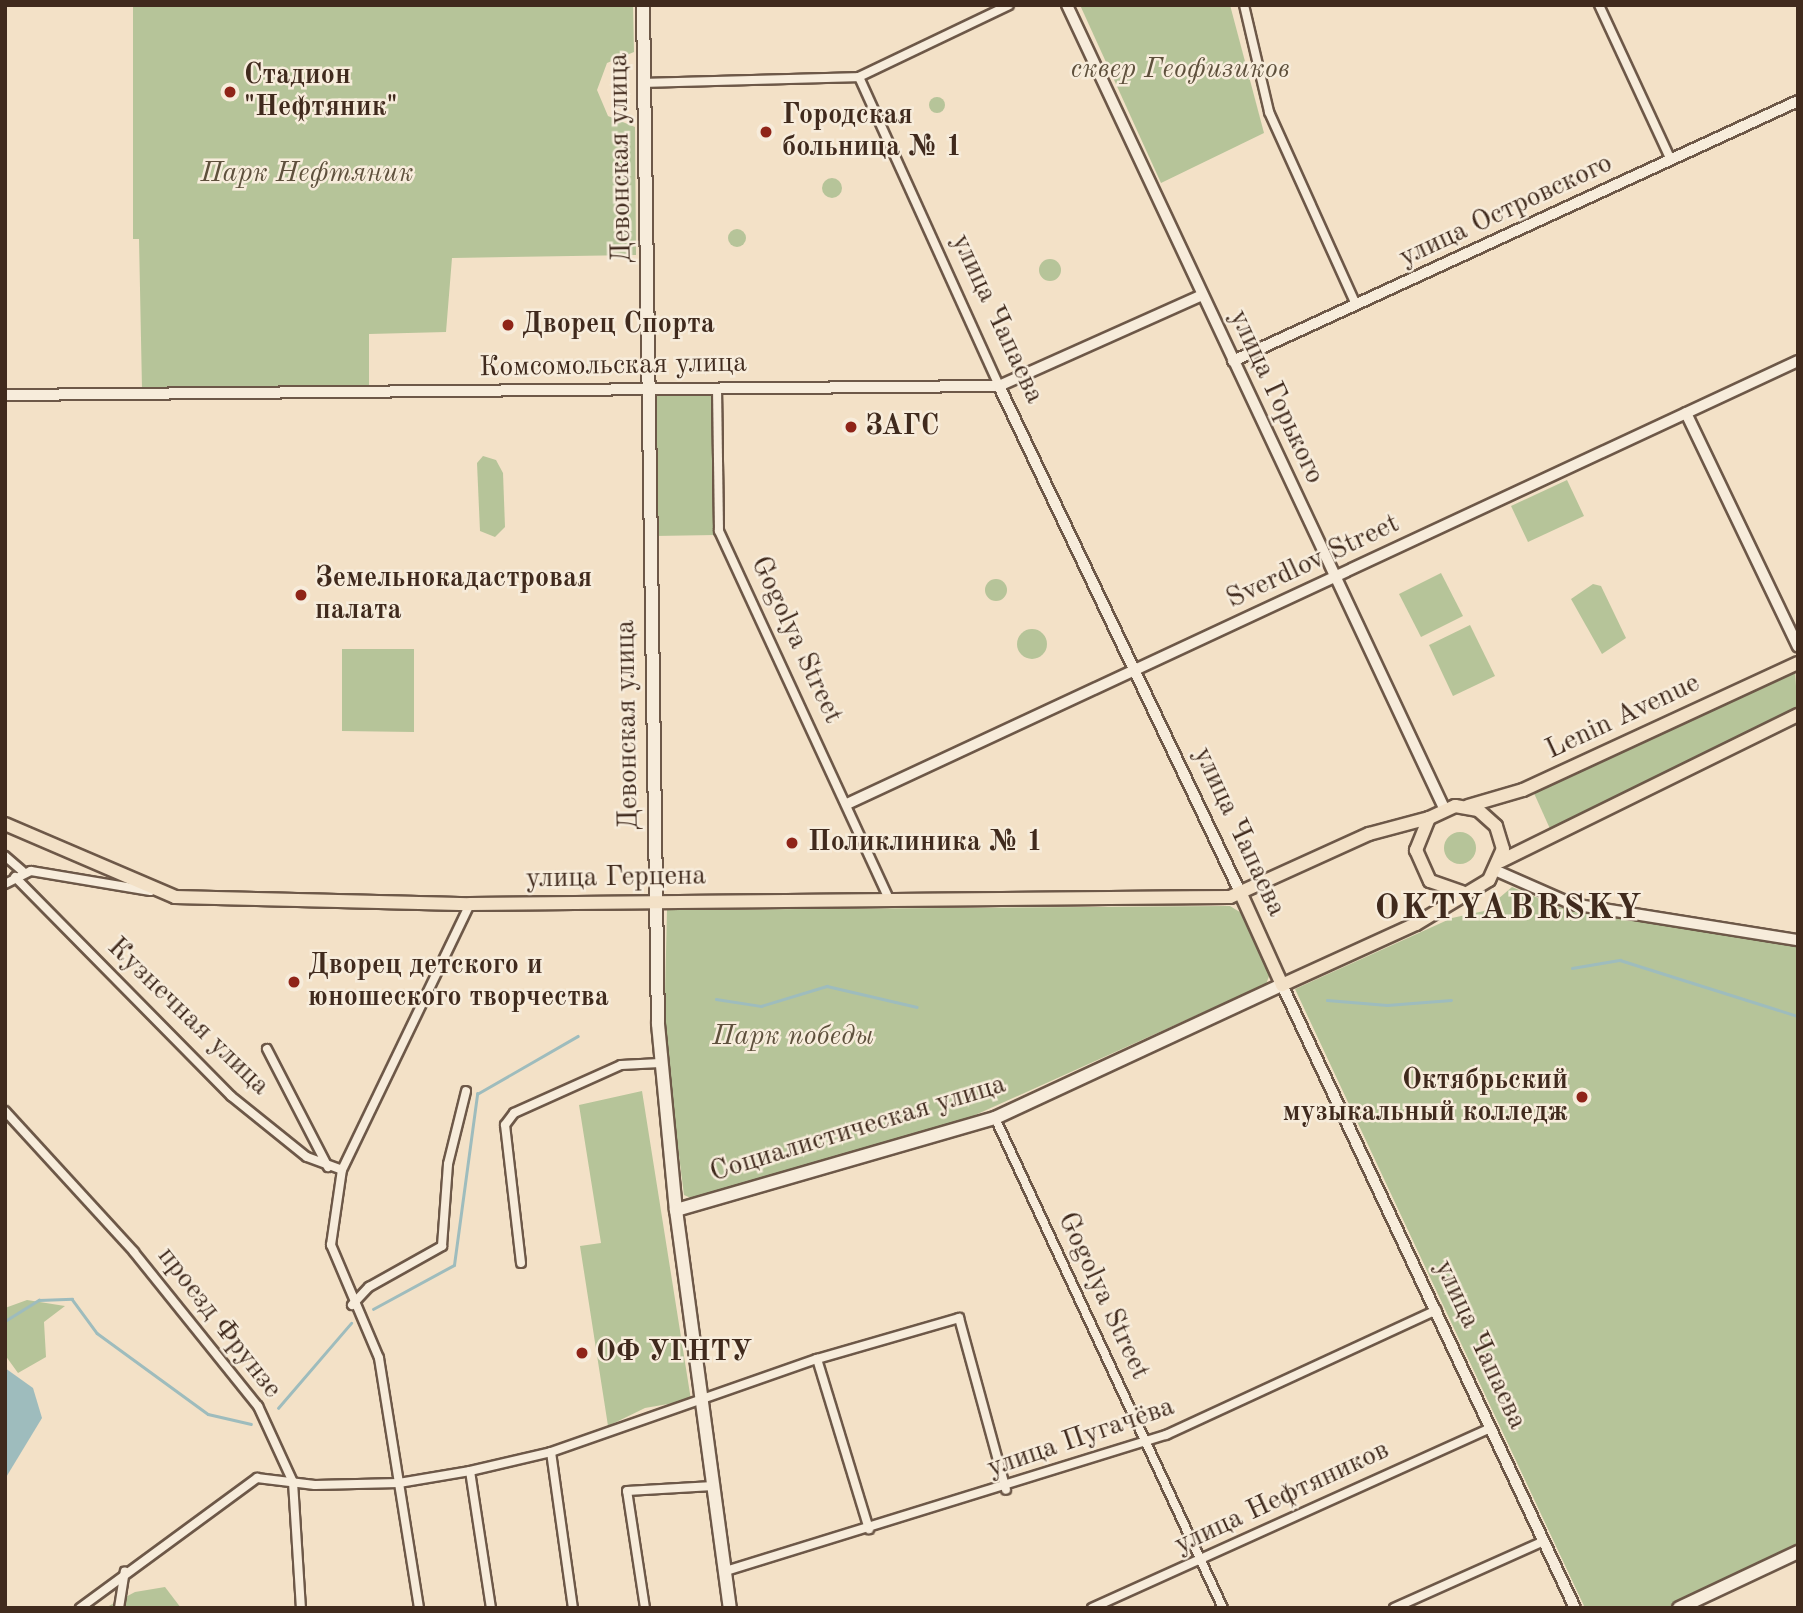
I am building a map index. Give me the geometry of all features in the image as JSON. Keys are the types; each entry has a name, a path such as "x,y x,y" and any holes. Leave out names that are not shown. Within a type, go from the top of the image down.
{"main road":[{"name":"Девонская улица","path":"643,5 655,902 660,1063 676,1210 706,1400 713,1486 730,1608"},
{"name":"Lenin Avenue","path":"1466,806 1523,790 1798,663"},
{"path":"1282,985 1416,924 1499,866 1798,715"},
{"path":"1241,894 1369,834 1429,818 1444,808 1466,806 1496,826 1499,866"},
{"path":"1429,818 1416,850 1422,872 1439,887 1462,892"},
{"name":"улица Герцена","path":"5,824 155,891 235,902 470,904 1241,894"},
{"name":"улица Чапаева","path":"1241,894 1282,985"},
{"name":"Социалистическая улица","path":"676,1210 995,1118 1282,985"},
{"path":"1679,1608 1798,1552"}],"street":[{"path":"645,83 859,76 1009,5"},
{"name":"улица Горького","path":"1067,5 1444,808"},
{"path":"1244,5 1269,112 1356,304"},
{"path":"1599,5 1671,160"},
{"name":"улица Чапаева","path":"859,76 999,386 1241,894"},
{"name":"улица Островского","path":"1233,361 1798,101"},
{"name":"Комсомольская улица","path":"5,395 999,386 1202,295"},
{"name":"Sverdlov Street","path":"847,804 1798,361"},
{"name":"Gogolya Street","path":"717,388 719,531 889,899"},
{"path":"1686,413 1798,647"},
{"path":"5,856 22,871 155,891"},
{"path":"1499,866 1572,904 1798,940"},
{"path":"5,884 22,871"},
{"name":"Кузнечная улица","path":"15,877 232,1096 328,1167 342,1170"},
{"path":"419,1608 379,1358 369,1324 352,1305 331,1245 342,1170 470,904"},
{"name":"улица Чапаева","path":"1282,985 1575,1608"},
{"path":"267,1049 328,1167"},
{"path":"521,1263 505,1125 514,1113 621,1065 660,1063"},
{"path":"352,1305 369,1287 442,1246 448,1164 466,1091"},
{"name":"проезд Фрунзе","path":"5,1111 134,1252 258,1406 293,1482 301,1608"},
{"name":"Gogolya Street","path":"995,1118 1223,1608"},
{"name":"улица Пугачёва","path":"726,1571 1006,1490 1146,1441 1437,1310"},
{"path":"80,1608 125,1571 257,1478 293,1482 399,1483 470,1471 551,1452 817,1359 959,1318 1006,1490"},
{"path":"817,1359 869,1529"},
{"name":"улица Нефтяников","path":"1092,1608 1202,1561 1490,1428"},
{"path":"551,1452 573,1608"},
{"path":"470,1471 491,1608"},
{"path":"645,1608 627,1491 713,1486"},
{"path":"1394,1608 1544,1541"},
{"path":"120,1608 125,1571"}],"green space":[{"name":"Парк Нефтяник","path":"133,5 633,5 634,52 607,63 597,90 608,116 635,127 636,255 452,258 446,332 369,334 369,387 142,389 139,239 133,239"},
{"name":"cквер Геофизиков","path":"1080,5 1230,5 1264,133 1161,183"},
{"path":"934,97 940,97 945,105 943,111 934,113 929,108 929,102"},
{"path":"828,178 836,178 842,188 836,198 828,198 822,192 822,184"},
{"path":"733,229 741,229 746,238 744,245 733,247 728,242 728,234"},
{"path":"1050,259 1058,262 1061,270 1058,278 1050,281 1042,278 1039,270 1042,262"},
{"path":"713,394 715,535 655,536 653,395"},
{"path":"483,456 496,460 503,473 505,527 495,537 480,531 477,463"},
{"path":"1567,480 1584,516 1528,542 1511,506"},
{"path":"1441,573 1463,616 1421,637 1399,594"},
{"path":"992,579 1000,579 1007,586 1007,594 1000,601 992,601 985,594 985,586"},
{"path":"1593,584 1601,586 1626,638 1602,654 1571,599"},
{"path":"1470,625 1495,676 1453,696 1429,645"},
{"path":"1032,629 1043,633 1047,644 1043,655 1032,659 1021,655 1017,644 1021,633"},
{"path":"342,649 414,649 414,732 342,731"},
{"path":"1795,670 1798,717 1551,831 1533,791"},
{"path":"1460,832 1471,837 1476,848 1471,859 1460,864 1449,859 1444,848 1449,837"},
{"path":"1512,887 1562,908 1798,947 1798,1544 1666,1608 1585,1608 1295,989 1452,918 1484,911"},
{"name":"Парк победы","path":"1230,906 1243,914 1270,974 1266,984 973,1116 693,1199 684,1195 664,1037 667,910"},
{"path":"642,1091 691,1400 645,1408 608,1426 580,1246 601,1243 579,1105"},
{"path":"27,1300 65,1306 44,1322 46,1357 18,1373 5,1355 5,1308"},
{"path":"165,1587 181,1608 105,1608 135,1592"}],"water":[{"path":"5,1368 33,1388 42,1418 5,1479"}],"waterway":[{"path":"1572,968 1620,960 1798,1016"},
{"path":"716,999 761,1006 827,986 917,1007"},
{"path":"1327,1000 1387,1005 1451,1000"},
{"path":"373,1309 454,1265 477,1094 578,1036"},
{"path":"5,1321 39,1300 72,1299 97,1333 208,1414 251,1424"},
{"path":"278,1408 351,1323"}],"place":[{"name":"Стадион \"Нефтяник\"","path":"230,92"},
{"name":"Городская больница № 1","path":"766,132"},
{"name":"Дворец Спорта","path":"508,325"},
{"name":"ЗАГС","path":"851,427"},
{"name":"Земельнокадастровая палата","path":"301,595"},
{"name":"Поликлиника № 1","path":"792,843"},
{"name":"Дворец детского и юношеского творчества","path":"294,982"},
{"name":"Октябрьский музыкальный колледж","path":"1582,1097"},
{"name":"ОФ УГНТУ","path":"582,1353"}],"district":[{"name":"OKTYABRSKY","path":"1509,909"}]}
